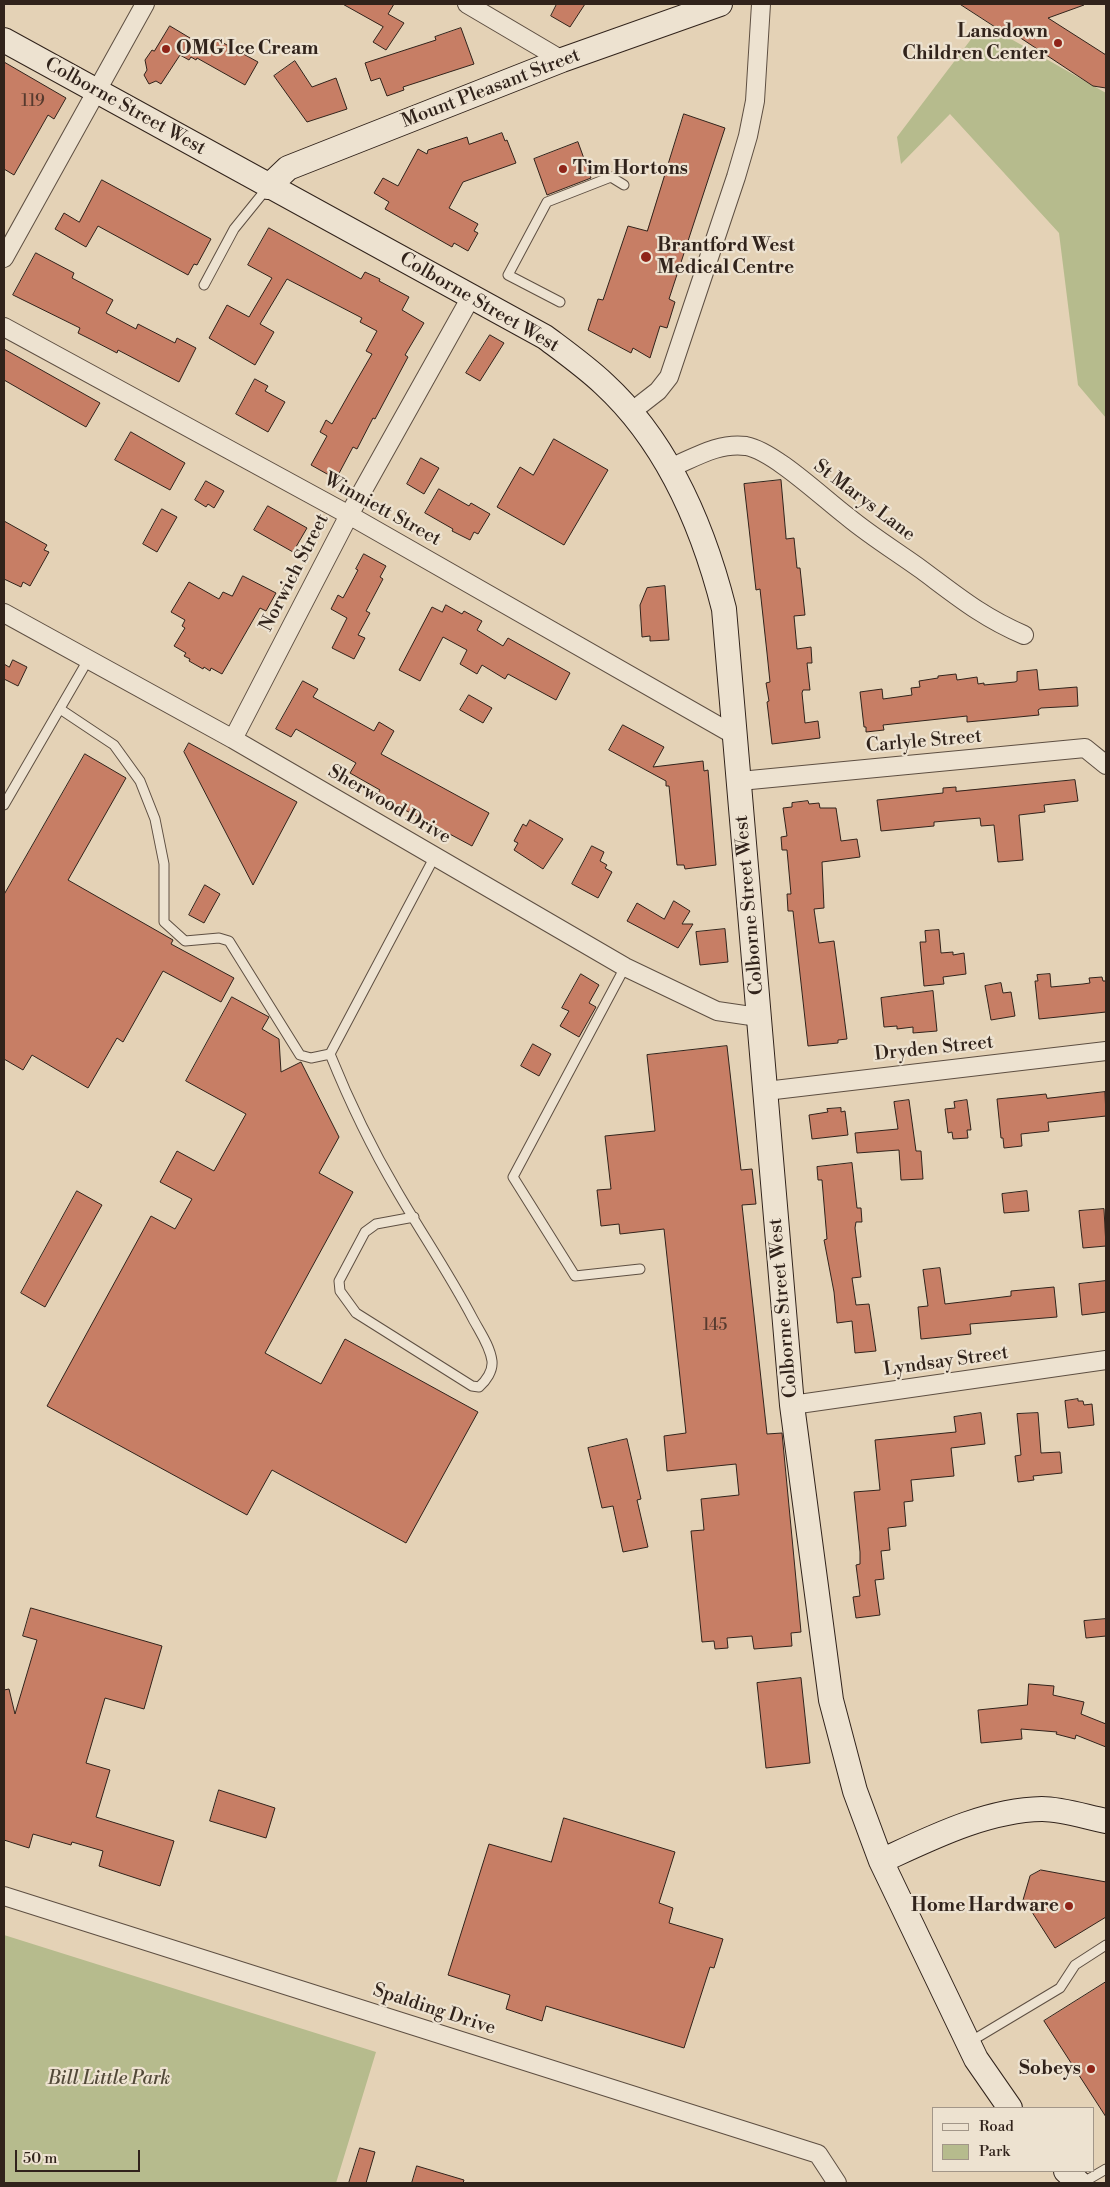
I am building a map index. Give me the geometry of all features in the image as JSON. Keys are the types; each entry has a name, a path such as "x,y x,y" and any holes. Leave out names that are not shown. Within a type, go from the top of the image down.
{"main road":[{"name":"Mount Pleasant Street","path":"268,186 288,168 562,60 720,4"},
{"name":"Colborne Street West","path":"4,40 545,337 605,385 631,412 670,468 712,563 724,609 792,1405 830,1700 855,1791 881,1861 976,2059 1009,2107"},
{"path":"881,1861 950,1830 1008,1812 1043,1809 1106,1821"},
{"path":"1067,2172 1081,2183"}],"street":[{"path":"4,258 145,4"},
{"path":"467,4 562,60"},
{"path":"631,412 658,392 669,377 736,177 755,101 760,4"},
{"name":"Norwich Street","path":"233,739 349,515 471,297"},
{"name":"Winniett Street","path":"4,327 349,515 736,736"},
{"name":"St Marys Lane","path":"670,468 721,447 739,446 755,449 776,461 860,527 930,576 969,607 1001,625 1024,635"},
{"name":"Sherwood Drive","path":"4,613 233,739 625,967 717,1011 758,1016"},
{"name":"Carlyle Street","path":"740,781 1085,748 1106,765"},
{"name":"Dryden Street","path":"766,1090 1106,1051"},
{"name":"Lyndsay Street","path":"792,1405 1106,1360"},
{"name":"Spalding Drive","path":"4,1896 818,2154 837,2183"}],"lane":[{"path":"560,302 508,274 547,202 611,177 624,185"},
{"path":"204,285 234,229 268,186"},
{"path":"4,805 88,660"},
{"path":"60,709 114,745 140,781 155,818 164,864 164,922 185,941 219,938 229,941 300,1055 311,1058 330,1054"},
{"path":"414,1217 376,1224 365,1232 339,1281 340,1291 349,1306 356,1313 472,1386 479,1387 491,1369 492,1362 488,1347 414,1217 397,1192 351,1106 330,1054 434,856"},
{"path":"625,967 513,1177 576,1276 640,1269"},
{"path":"968,2043 1060,1988 1075,1965 1106,1945"},
{"path":"1081,2183 1106,2169"}],"green space":[{"path":"975,34 1011,39 1106,93 1106,418 1078,385 1059,233 950,114 901,164 897,137"},
{"name":"Bill Little Park","path":"4,1935 376,2052 336,2183 4,2183"}],"building":[{"path":"343,4 394,4 388,14 404,23 386,50 373,42 383,27"},
{"path":"557,4 585,4 570,27 551,16"},
{"name":"Lansdown Children Center","path":"960,4 1084,4 1048,18 1106,55 1106,88 1093,86 1004,27 1002,31"},
{"path":"170,26 210,50 216,39 258,62 245,85 197,58 196,60 191,57 189,60 180,55 161,84 156,81 149,84 144,75 147,70 145,60 152,50 154,51"},
{"path":"461,28 474,64 403,87 404,90 387,96 380,78 371,81 365,63 436,40 435,37"},
{"path":"295,61 312,87 336,78 347,109 307,122 274,76"},
{"path":"4,62 66,98 54,119 48,115 14,175 4,169"},
{"path":"684,114 725,128 669,299 675,302 667,328 660,326 650,358 633,348 631,353 588,330 598,299 603,300 628,226 647,231"},
{"path":"502,133 505,141 507,140 516,163 463,182 449,208 478,224 474,231 478,233 468,251 454,243 452,247 385,209 389,202 374,193 383,178 398,186 418,149 427,154 428,150 467,137 469,144"},
{"name":"Tim Hortons","path":"578,142 591,178 547,195 534,159"},
{"path":"102,180 211,239 197,265 194,264 188,275 98,226 86,247 55,229 64,213 79,222"},
{"path":"269,228 361,279 365,272 380,279 379,281 409,297 402,310 424,323 405,355 408,357 375,419 373,418 357,449 353,447 336,479 311,465 327,436 320,432 326,420 332,424 372,354 366,351 377,331 360,322 362,318 287,279 260,324 274,332 255,365 209,338 227,305 249,317 272,278 248,265"},
{"path":"36,253 74,273 72,278 113,300 106,313 136,329 138,324 175,343 177,338 196,348 179,382 118,350 117,353 78,333 80,328 13,295"},
{"path":"490,335 504,343 480,381 466,373"},
{"path":"4,349 100,403 86,427 4,380"},
{"path":"255,379 268,386 265,391 285,402 268,432 236,414"},
{"path":"131,432 185,463 170,490 115,460"},
{"path":"554,439 608,470 564,545 497,507 520,467 533,475"},
{"path":"421,458 439,468 424,494 407,484"},
{"path":"781,480 786,539 794,538 797,568 800,568 805,615 794,616 797,649 811,647 812,663 807,663 810,690 803,690 802,693 805,723 818,721 820,738 772,744 767,702 769,701 766,683 770,682 767,653 760,589 756,590 744,484"},
{"path":"206,481 224,491 214,508 208,504 206,507 195,500"},
{"path":"439,489 469,506 471,503 490,514 478,534 474,532 470,540 452,531 453,529 425,513"},
{"path":"268,506 307,528 293,552 254,530"},
{"path":"162,509 177,517 157,552 143,544"},
{"path":"4,521 47,545 44,550 49,552 30,586 23,582 21,587 4,579"},
{"path":"364,554 386,566 380,577 383,579 366,611 370,613 358,635 365,638 354,659 332,648 347,618 331,609 338,595 343,598"},
{"path":"243,576 276,593 266,611 260,608 222,674 211,668 210,671 204,667 203,669 189,661 190,659 184,656 186,653 174,646 185,628 182,626 185,620 171,612 189,582 219,599 223,592 232,596"},
{"path":"665,586 669,640 650,641 650,636 642,637 640,605 647,588"},
{"path":"446,605 462,614 464,611 482,621 477,630 503,646 508,638 570,673 556,700 508,674 505,679 482,665 477,674 460,664 467,650 443,637 420,681 399,670 432,607 442,612"},
{"path":"13,660 27,667 18,686 4,679 4,664 9,667"},
{"path":"1037,670 1039,690 1077,687 1078,706 1041,708 1038,710 1039,715 988,720 967,722 967,716 883,725 884,730 866,732 866,727 864,727 860,692 882,689 883,699 912,695 911,688 920,687 919,681 938,678 938,676 956,674 957,680 977,677 978,684 984,683 984,685 1015,682 1017,681 1017,672"},
{"path":"303,681 318,689 313,697 374,731 379,722 394,731 381,754 489,813 472,846 377,795 380,790 350,773 356,763 296,729 291,737 276,729"},
{"path":"469,695 492,708 483,723 460,710"},
{"path":"623,725 664,747 653,767 703,761 704,771 708,770 716,865 685,869 684,865 677,865 669,786 666,786 666,781 609,750"},
{"path":"189,743 297,802 253,885 184,752"},
{"path":"85,754 126,778 68,880 173,940 171,944 234,978 221,1002 163,971 123,1042 117,1038 88,1088 32,1055 23,1070 4,1059 4,895"},
{"path":"1075,780 1078,801 1044,805 1045,812 1019,815 1023,860 998,862 994,825 981,826 980,818 934,822 934,826 881,831 877,800 943,793 943,788 956,787 956,791"},
{"path":"808,801 809,804 819,803 820,808 836,808 841,841 857,839 860,857 822,862 824,908 814,909 819,943 834,941 847,1039 838,1040 838,1043 808,1046 793,911 788,911 787,894 791,894 787,850 782,850 781,837 787,836 783,808 792,807 792,803"},
{"path":"530,820 563,839 543,869 514,850 518,843 514,841 523,824 526,826"},
{"path":"592,846 604,852 600,861 607,865 605,868 612,872 598,898 572,884"},
{"path":"205,885 220,894 204,923 189,915"},
{"path":"674,901 690,911 682,924 693,924 678,948 627,921 637,903 664,919"},
{"path":"725,929 728,962 700,965 696,932"},
{"path":"939,930 941,953 953,952 953,955 964,953 966,974 943,977 944,984 924,986 920,942 926,942 925,931"},
{"path":"581,974 599,985 589,1003 596,1007 579,1037 560,1026 569,1011 562,1008"},
{"path":"1050,974 1051,987 1090,983 1089,978 1102,977 1103,981 1106,981 1106,1012 1039,1019 1035,981 1038,981 1037,975"},
{"path":"1001,983 1003,993 1011,992 1015,1016 991,1020 985,986"},
{"path":"933,991 937,1031 913,1033 913,1027 897,1029 897,1026 884,1027 881,998"},
{"path":"232,997 269,1017 262,1029 279,1039 281,1072 301,1062 339,1137 319,1173 353,1192 265,1353 321,1384 345,1339 478,1412 406,1543 272,1470 247,1515 47,1406 151,1216 175,1229 192,1199 160,1182 177,1151 214,1171 246,1114 186,1081"},
{"path":"533,1044 551,1054 539,1076 521,1066"},
{"path":"727,1046 741,1170 752,1169 756,1204 742,1205 767,1434 782,1433 801,1632 791,1633 792,1646 754,1649 752,1636 727,1638 728,1648 715,1649 714,1641 702,1642 691,1531 704,1530 701,1499 739,1495 736,1464 667,1471 664,1436 686,1433 664,1229 620,1234 619,1224 601,1226 597,1190 611,1189 605,1136 655,1131 647,1055"},
{"path":"1105,1092 1106,1116 1048,1122 1049,1131 1021,1134 1022,1146 1004,1148 1003,1138 1001,1138 997,1099 1046,1094 1047,1098"},
{"path":"909,1100 916,1151 921,1151 923,1179 901,1180 899,1150 857,1153 855,1133 898,1129 894,1102"},
{"path":"967,1100 971,1130 967,1130 968,1138 953,1139 952,1132 948,1133 945,1109 955,1108 954,1102"},
{"path":"841,1108 841,1112 845,1111 848,1135 812,1139 809,1115 828,1112 827,1109"},
{"path":"852,1163 857,1208 861,1208 862,1222 856,1222 855,1228 861,1277 852,1278 856,1305 869,1304 876,1351 855,1353 852,1321 837,1323 834,1292 824,1240 827,1239 822,1180 818,1180 817,1167"},
{"path":"77,1191 102,1205 45,1307 21,1293"},
{"path":"1027,1191 1029,1211 1004,1213 1002,1194"},
{"path":"1104,1209 1106,1246 1083,1248 1079,1211"},
{"path":"940,1268 945,1304 1011,1296 1011,1291 1054,1287 1057,1317 970,1324 971,1334 921,1339 918,1307 928,1306 923,1270"},
{"path":"1106,1281 1106,1312 1082,1315 1079,1284"},
{"path":"1078,1399 1078,1401 1083,1401 1084,1405 1092,1404 1094,1425 1068,1428 1065,1401"},
{"path":"981,1413 985,1444 951,1448 954,1476 911,1480 913,1501 904,1502 906,1526 888,1528 890,1550 881,1551 884,1579 875,1580 880,1615 856,1618 853,1597 860,1596 856,1565 860,1564 860,1552 854,1492 880,1490 875,1440 956,1432 954,1417"},
{"path":"1038,1413 1041,1453 1060,1452 1062,1473 1033,1476 1034,1480 1018,1482 1015,1456 1021,1455 1017,1414"},
{"path":"627,1439 641,1499 637,1500 648,1547 623,1552 613,1506 602,1508 588,1448"},
{"path":"31,1608 162,1646 144,1709 105,1698 86,1763 110,1770 96,1817 174,1841 160,1886 99,1866 103,1851 72,1842 71,1845 33,1834 29,1848 4,1840 4,1690 9,1689 15,1714 37,1640 23,1636"},
{"path":"1106,1619 1106,1636 1086,1638 1084,1621"},
{"path":"801,1678 810,1763 766,1768 757,1683"},
{"path":"1029,1684 1054,1686 1053,1695 1084,1702 1081,1714 1106,1724 1106,1747 1076,1735 1075,1739 1056,1734 1057,1732 1021,1729 1022,1739 981,1743 978,1710 1027,1705"},
{"path":"219,1790 275,1808 266,1838 210,1821"},
{"path":"564,1818 675,1852 659,1903 673,1908 669,1923 723,1939 714,1968 710,1967 684,2048 546,2006 542,2021 506,2009 510,1995 448,1975 489,1844 551,1862"},
{"name":"Home Hardware","path":"1041,1870 1106,1882 1106,1917 1055,1948 1030,1909 1032,1903 1023,1900 1030,1876"},
{"name":"Sobeys","path":"1106,1982 1106,2117 1044,2021"},
{"path":"360,2148 375,2152 366,2183 349,2183"},
{"path":"417,2166 464,2180 463,2183 412,2183"}],"place":[{"name":"Lansdown Children Center","path":"1058,43"},
{"name":"OMG Ice Cream","path":"166,49"},
{"name":"Tim Hortons","path":"563,169"},
{"name":"Brantford West Medical Centre","path":"646,257"},
{"name":"Home Hardware","path":"1069,1906"},
{"name":"Sobeys","path":"1091,2069"}]}
